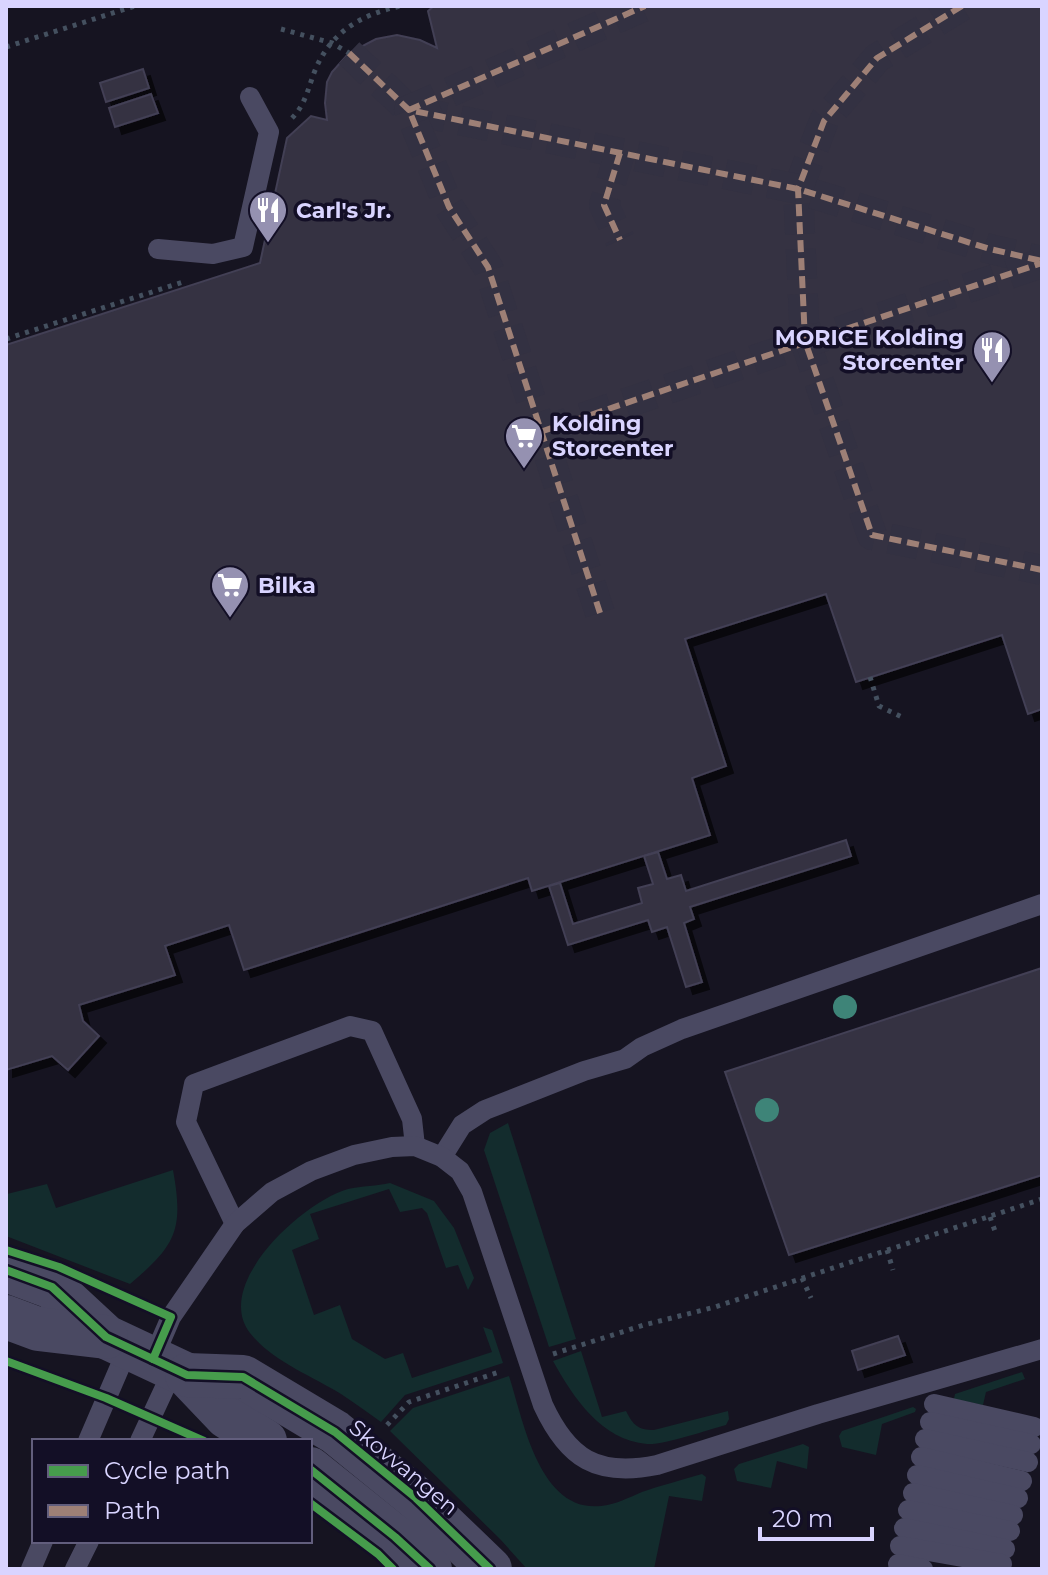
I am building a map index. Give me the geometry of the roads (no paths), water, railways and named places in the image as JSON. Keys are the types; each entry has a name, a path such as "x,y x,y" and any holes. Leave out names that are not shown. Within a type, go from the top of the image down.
{"street":[{"path":"6,1270 52,1287 227,1417 262,1439"},
{"name":"Skovvangen","path":"6,1317 38,1329 243,1377 335,1432 416,1498 490,1569"},
{"path":"312,1471 430,1569"}],"lane":[{"path":"158,249 213,254 243,247 269,132 250,97"},
{"path":"442,1157 462,1125 485,1110 584,1071 625,1059 642,1047 682,1029 1042,904"},
{"path":"235,1224 186,1122 194,1084 350,1026 372,1031 412,1119 415,1146"},
{"path":"89,1439 150,1357 171,1317 235,1224 272,1192 311,1171 366,1152 392,1147 415,1146 442,1157 460,1171 472,1192 554,1428 569,1447 589,1463 614,1470 635,1470 657,1465 1042,1349"},
{"path":"140,1439 150,1357"},
{"path":"915,1484 1018,1497"},
{"path":"915,1484 1018,1497"},
{"path":"915,1484 1018,1497"},
{"path":"915,1484 1018,1497"},
{"path":"915,1484 1018,1497"},
{"path":"915,1484 923,1569"},
{"path":"31,1569 42,1543"},
{"path":"75,1569 88,1543"}],"tunnel":[{"path":"600,613 488,267 449,207 409,110 645,6"},
{"path":"962,6 877,58 824,121 798,189 805,341 872,535 1042,570"},
{"path":"349,53 409,110 798,189 990,249 1042,261"},
{"path":"620,153 604,205 620,240"},
{"path":"540,432 1042,263"}],"place":[{"name":"Carl's Jr.","path":"268,244"},
{"name":"MORICE Kolding Storcenter","path":"992,384"},
{"name":"Kolding Storcenter","path":"524,470"},
{"name":"Bilka","path":"230,619"}]}
